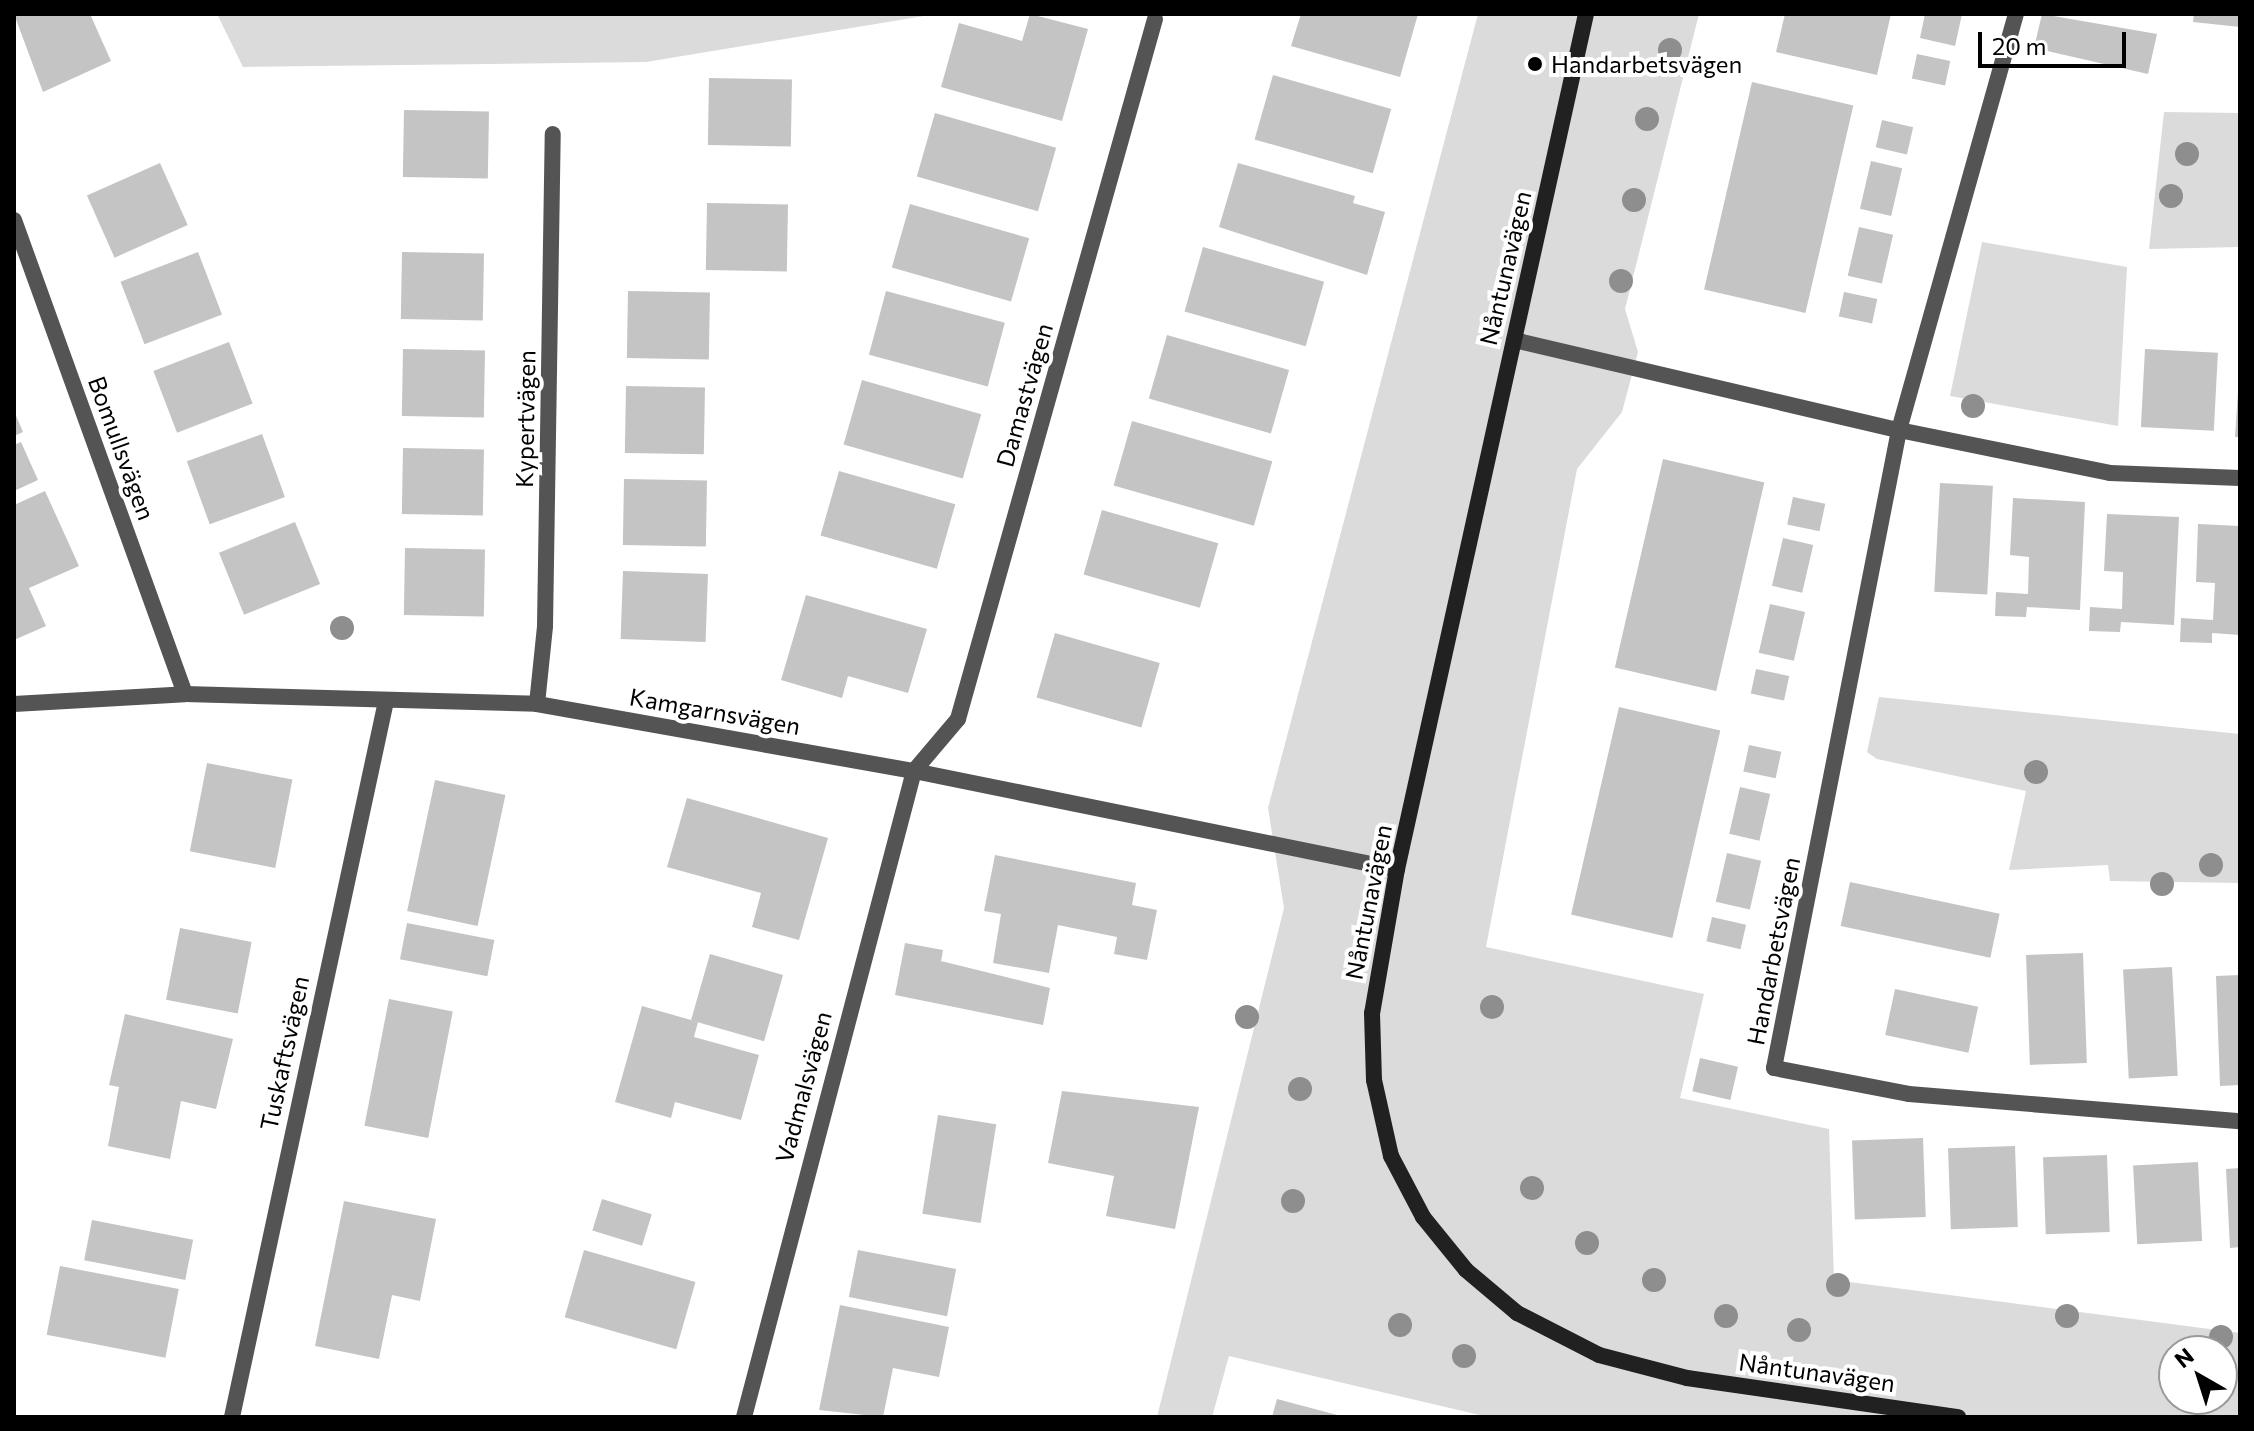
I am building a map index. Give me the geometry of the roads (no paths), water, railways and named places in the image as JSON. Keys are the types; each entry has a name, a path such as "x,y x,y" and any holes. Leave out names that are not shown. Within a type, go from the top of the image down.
{"street":[{"name":"Nåntunavägen","path":"1586,14 1397,869 1372,1013 1374,1080 1391,1156 1423,1217 1466,1270 1517,1313 1599,1355 1687,1378 1958,1417"},
{"name":"Handarbetsvägen","path":"2016,14 1899,430 1774,1068 1909,1094 2240,1121"},
{"name":"Damastvägen","path":"914,771 958,719 1155,19"},
{"name":"Kypertvägen","path":"537,704 545,626 553,134"},
{"name":"Bomullsvägen","path":"14,220 185,694"},
{"path":"1514,340 1899,430 2110,473 2240,478"},
{"name":"Kamgarnsvägen","path":"14,704 185,694 537,704 914,771 1397,869"},
{"name":"Tuskaftsvägen","path":"232,1417 386,701"},
{"name":"Vadmalsvägen","path":"744,1417 914,771"}],"place":[{"name":"Handarbetsvägen","path":"1535,64"}]}
